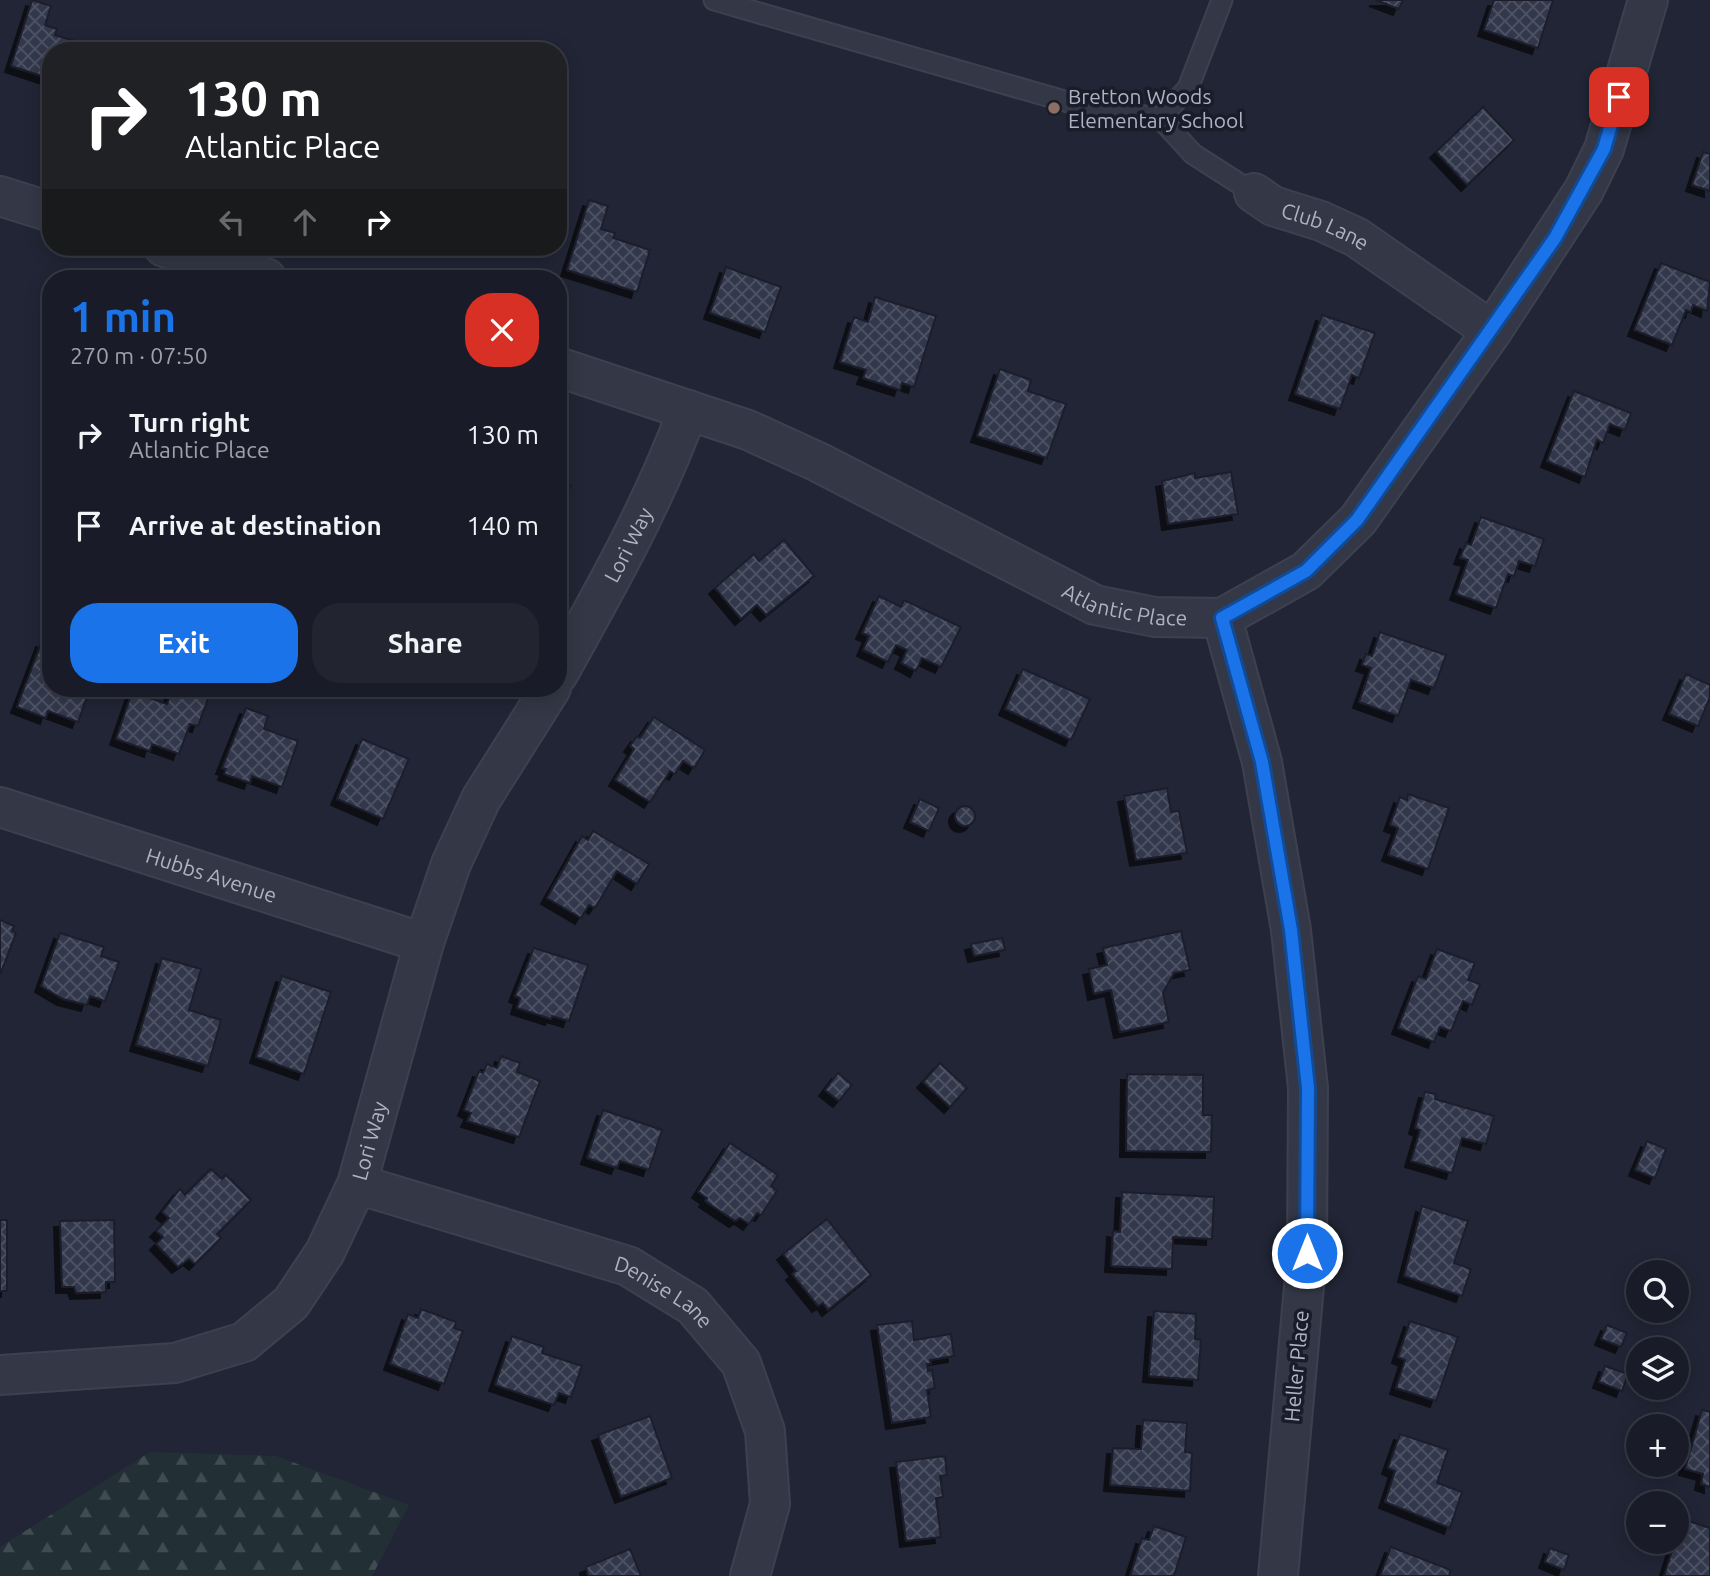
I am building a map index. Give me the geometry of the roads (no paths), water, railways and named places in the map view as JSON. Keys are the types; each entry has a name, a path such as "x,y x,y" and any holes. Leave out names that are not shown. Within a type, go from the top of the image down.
{"street":[{"path":"1222,618 1306,571 1357,520 1492,331 1555,238 1604,149 1648,0"},
{"name":"Club Lane","path":"1254,193 1273,206 1321,221 1356,237 1492,331"},
{"path":"0,196 42,209"},
{"path":"194,256 240,270"},
{"name":"Atlantic Place","path":"567,370 748,429 818,462 1095,605 1155,617 1222,618"},
{"name":"Lori Way","path":"567,658 622,558 662,477 688,410"},
{"name":"Heller Place","path":"1222,618 1262,762 1291,930 1308,1088 1307,1253 1278,1576"},
{"name":"Lori Way","path":"0,1375 175,1363 244,1342 291,1303 326,1252 357,1184 424,943 451,864 481,799 545,697"},
{"name":"Hubbs Avenue","path":"0,807 424,943"},
{"name":"Denise Lane","path":"357,1184 628,1266 693,1306 741,1363 765,1431 769,1504 750,1576"}],"lane":[{"path":"714,0 1092,109 1160,118 1188,88 1222,0"},
{"name":"Club Lane","path":"1160,118 1193,154 1254,193"}],"place":[{"name":"Bretton Woods Elementary School","path":"1054,108"}]}
